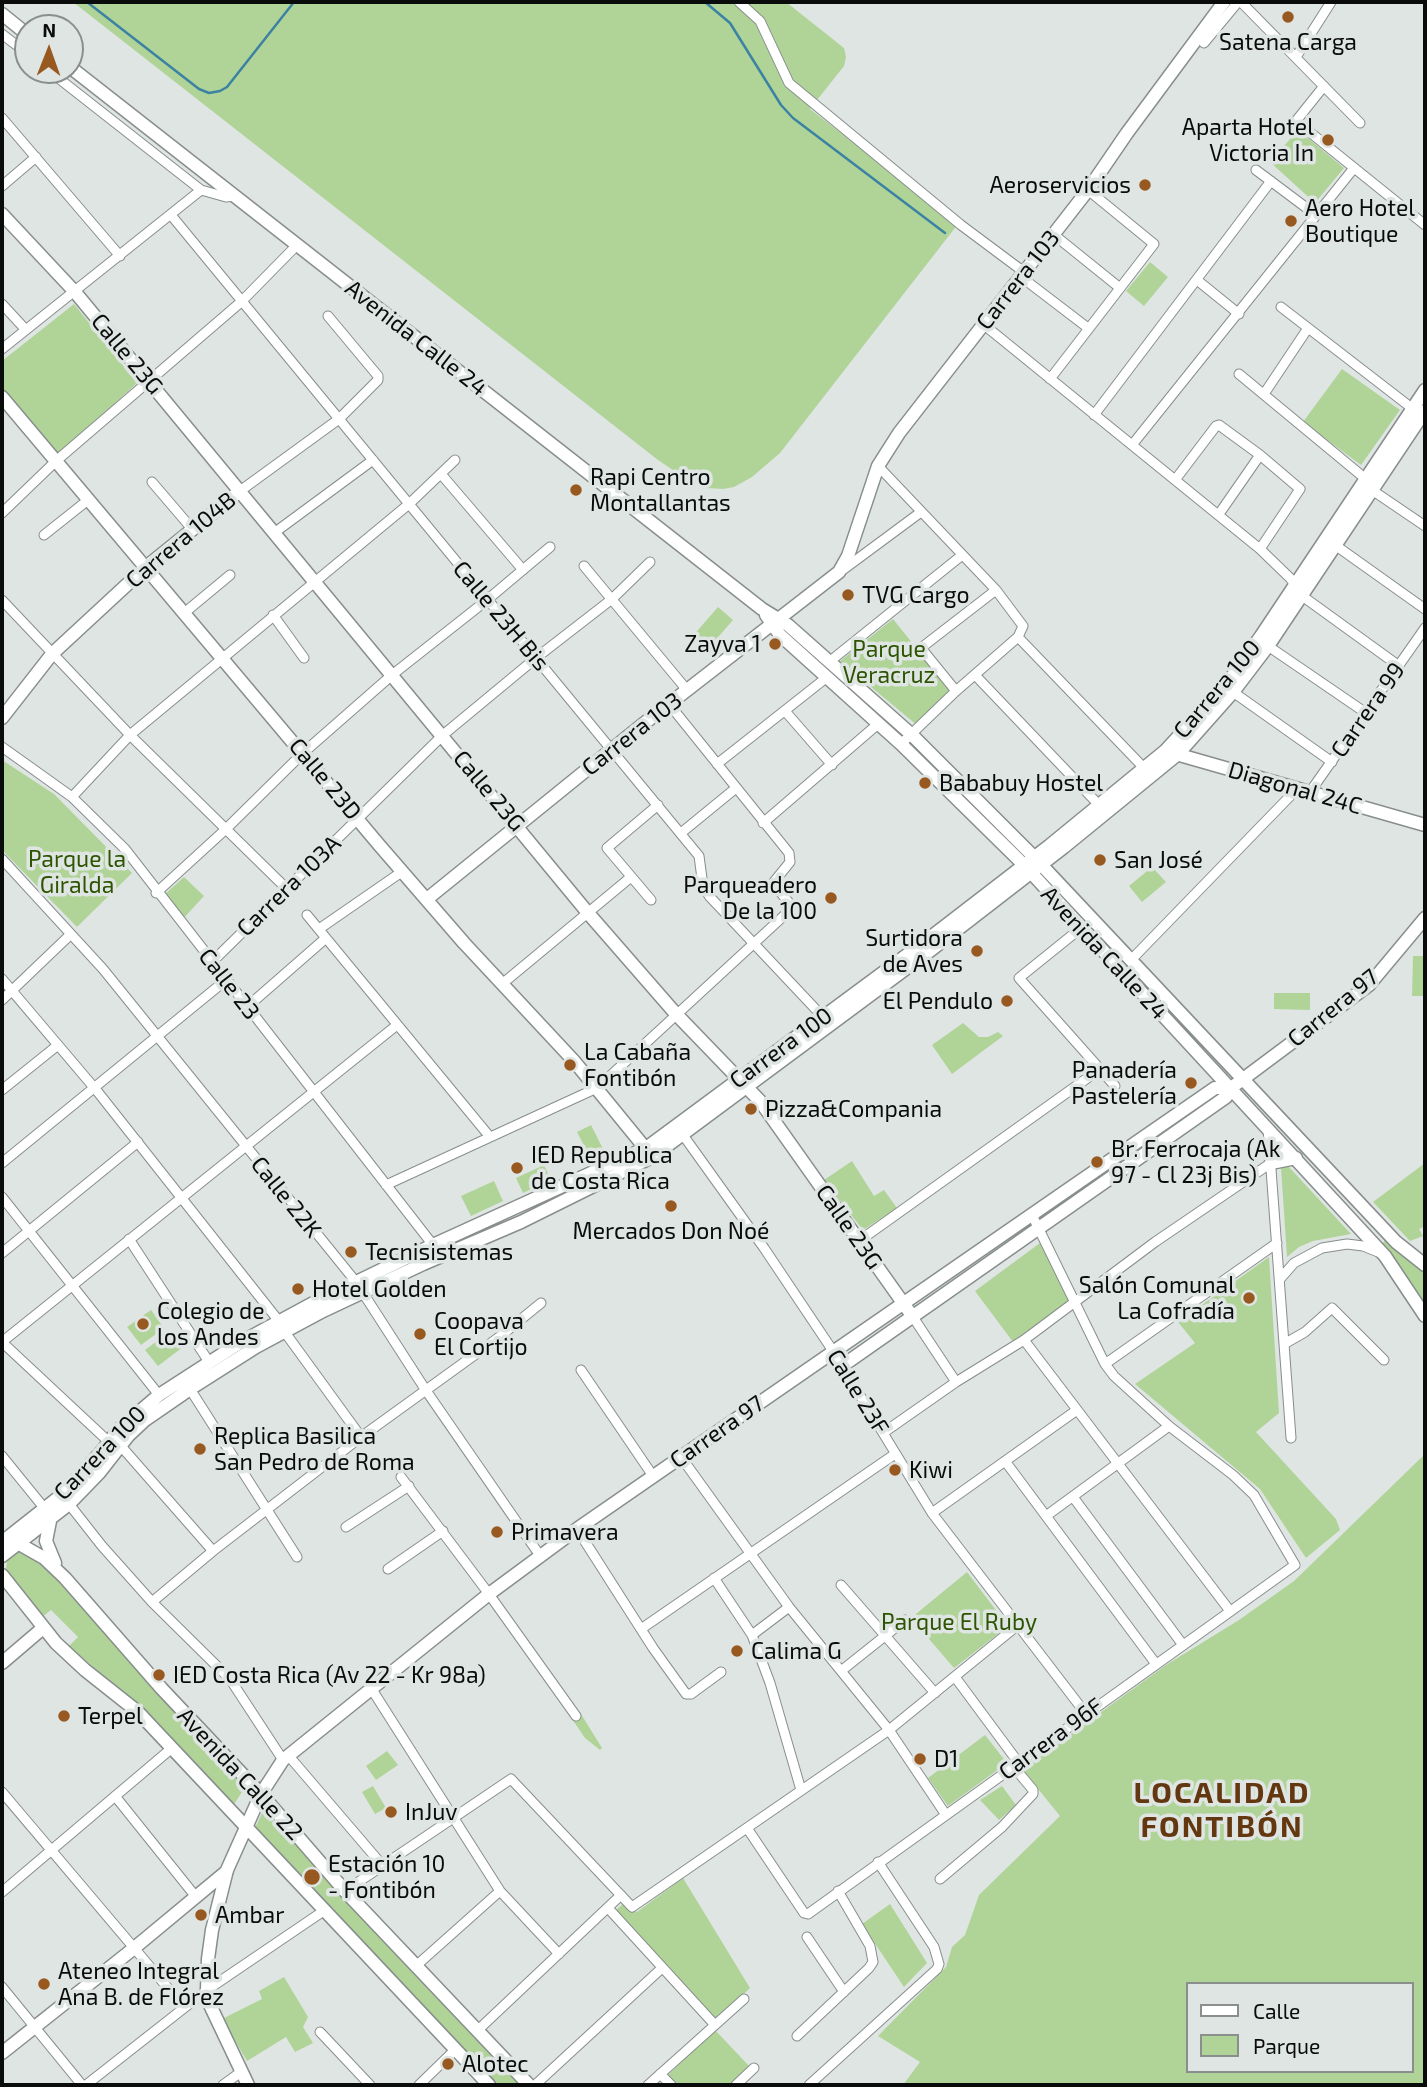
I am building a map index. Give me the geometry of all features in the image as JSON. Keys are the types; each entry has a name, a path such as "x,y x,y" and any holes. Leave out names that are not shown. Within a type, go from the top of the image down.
{"main road":[{"name":"Carrera 103","path":"427,900 669,704 839,572 848,556 878,467 899,433 1088,190 1126,133 1224,2"},
{"name":"Avenida Calle 24","path":"84,78 776,622 788,625 912,735 1038,861 1396,1242 1425,1265"},
{"name":"Calle 23G","path":"2,214 75,292 588,913 676,1014 766,1110 913,1317"},
{"name":"Carrera 100","path":"359,1287 521,1222 683,1135 824,1017 1038,861 1172,752 1233,692 1268,646 1299,589 1419,410 1425,390"},
{"name":"Calle 23D","path":"2,397 403,872 597,1088 649,1152"},
{"name":"Carrera 100","path":"1038,861 1144,768 1172,752 1335,545 1369,485"},
{"name":"Carrera 104B","path":"2,718 51,654 146,567 240,491"},
{"name":"Avenida Calle 24","path":"776,622 780,635 901,744 1027,869 1385,1256 1425,1316"},
{"name":"Diagonal 24C","path":"1172,752 1425,825"},
{"name":"Carrera 100","path":"2,1556 8,1539 69,1504 99,1473 132,1416 159,1395 209,1362 359,1287 433,1245 649,1152 1027,869"},
{"name":"Carrera 97","path":"842,1366 1224,1099 1231,1088 1242,1079 1368,985 1425,918"},
{"name":"Carrera 97","path":"227,1870 261,1794 285,1757 489,1594 577,1529 1214,1088 1231,1088"},
{"path":"1271,1163 1296,1158"},
{"name":"Carrera 100","path":"47,1515 80,1477 115,1444 145,1420 281,1326"},
{"name":"Calle 23F","path":"833,1351 842,1366"},
{"path":"47,1515 48,1550 65,1578"},
{"name":"Avenida Calle 22","path":"8,1539 44,1558 65,1578 345,1891 530,2085"},
{"name":"Avenida Calle 22","path":"2,1575 43,1628 77,1664 138,1712 489,2085"},
{"path":"2,1663 43,1628"},
{"path":"2,2053 134,1949 227,1870"},
{"path":"227,1870 212,1930 207,1990 215,2018 248,2085"}],"street":[{"path":"739,2 760,21 789,83 1088,328"},
{"path":"1204,43 1240,2 1360,122"},
{"path":"1296,57 1331,2"},
{"path":"66,84 201,190 235,197"},
{"path":"1324,86 1296,121 1425,225"},
{"path":"2,118 120,256"},
{"path":"161,138 166,162"},
{"path":"2,186 36,157"},
{"path":"1132,445 1354,168"},
{"path":"1256,170 1316,215"},
{"path":"1094,415 1271,181"},
{"path":"2,349 201,190"},
{"path":"1050,379 1154,244 1088,190"},
{"name":"Calle 23H Bis","path":"171,215 681,833 699,856 703,886 710,897 824,1017"},
{"path":"1054,234 1120,288"},
{"path":"2,513 56,461 241,302 297,245"},
{"path":"1198,280 1239,314"},
{"path":"2,304 26,330"},
{"path":"1281,307 1419,410"},
{"name":"Carrera 104B","path":"240,491 339,419 378,380 378,376 328,316"},
{"path":"983,324 1219,514 1260,549 1305,598 1399,666"},
{"path":"1264,394 1308,328"},
{"path":"1239,374 1369,485 1425,526"},
{"path":"1175,480 1219,425 1260,455 1300,489 1260,549"},
{"path":"1219,514 1260,455"},
{"path":"274,533 373,460"},
{"path":"72,797 130,735 409,505 455,460"},
{"path":"878,467 996,590 1022,623 1020,632 901,744"},
{"path":"441,474 523,570"},
{"path":"152,482 193,530"},
{"path":"44,535 88,500"},
{"name":"Carrera 103","path":"839,572 921,512"},
{"path":"1335,545 1425,609"},
{"path":"156,892 226,829 303,753 391,675 550,547"},
{"path":"829,662 961,556"},
{"name":"Carrera 103A","path":"212,962 443,735 612,599 650,562"},
{"path":"584,566 687,691"},
{"path":"183,614 230,575"},
{"path":"956,691 921,648 996,590"},
{"path":"2,600 130,735 287,889"},
{"path":"274,615 304,657"},
{"name":"Carrera 99","path":"1131,960 1332,762 1425,628"},
{"path":"1020,632 1144,768"},
{"path":"1268,646 1366,713"},
{"path":"975,675 1099,805"},
{"path":"717,764 826,678"},
{"path":"1233,692 1332,762"},
{"path":"386,1185 597,1088 789,911 790,907 773,883 790,862 790,856 669,704"},
{"path":"785,711 832,765"},
{"path":"763,823 878,724"},
{"name":"Calle 23","path":"2,747 72,797 125,849 433,1245"},
{"path":"681,833 736,789"},
{"path":"651,900 607,850 658,805"},
{"name":"Calle 22K","path":"2,859 159,1036 359,1287 425,1389 541,1557"},
{"path":"319,929 403,872"},
{"path":"502,984 631,877"},
{"path":"307,915 490,1137"},
{"path":"1081,928 1019,978 1115,1086"},
{"path":"2,1000 71,934"},
{"path":"247,1007 326,938"},
{"path":"2,979 138,1142 281,1326 361,1437"},
{"path":"2,1163 226,980"},
{"path":"213,1551 115,1444 2,1342 397,1025"},
{"path":"2,1090 58,1045"},
{"path":"859,1241 1100,1069"},
{"path":"1268,1127 1291,1438"},
{"name":"Calle 23F","path":"683,1135 833,1351"},
{"path":"2,1253 138,1142"},
{"path":"883,1433 956,1382 1024,1340 1154,1242 1271,1163"},
{"path":"2,1197 159,1395"},
{"path":"1032,1215 1105,1364 1114,1376 1169,1426 1046,1516"},
{"path":"129,1239 209,1362"},
{"path":"1105,1364 1277,1243"},
{"path":"1280,1279 1294,1263 1335,1245 1363,1246 1385,1256"},
{"path":"152,1602 213,1551 361,1437 498,1338 541,1303"},
{"path":"1284,1344 1305,1332 1332,1308 1384,1360"},
{"name":"Calle 23G","path":"913,1317 956,1382"},
{"path":"1024,1340 1230,1611"},
{"name":"Calle 23F","path":"842,1366 932,1513 1086,1714"},
{"path":"581,1370 653,1476"},
{"path":"190,1389 297,1557"},
{"path":"932,1513 1077,1410"},
{"name":"Carrera 96F","path":"747,1828 804,1913 808,1914 1295,1565 1254,1495 1233,1475 1169,1426"},
{"path":"641,1629 895,1454"},
{"path":"2,1456 47,1515"},
{"path":"681,1457 789,1607 889,1730 946,1815"},
{"path":"1004,1461 1156,1664"},
{"path":"401,1477 576,1716"},
{"path":"346,1527 409,1486"},
{"path":"1073,1497 1183,1645"},
{"path":"69,1504 152,1602 230,1679 285,1757 383,1866"},
{"path":"577,1529 686,1694 691,1694 721,1672"},
{"path":"388,1569 443,1531"},
{"path":"714,1578 751,1635 770,1683 802,1790"},
{"path":"841,1585 935,1693"},
{"path":"751,1635 789,1607"},
{"path":"841,1671 905,1620"},
{"path":"345,1891 511,1779 632,1907 889,1730 1018,1625"},
{"path":"940,1879 1002,1827 1033,1794 1016,1764 955,1677"},
{"path":"371,1688 500,1891 559,1954"},
{"path":"2,1892 172,1748"},
{"path":"2,1792 184,2007"},
{"path":"115,1796 196,1897"},
{"path":"809,2085 937,1969 939,1964 934,1947 878,1862"},
{"path":"417,1965 500,1891"},
{"path":"797,2036 873,1962 870,1946 838,1891"},
{"path":"478,2030 621,1895"},
{"path":"607,1908 715,2025"},
{"path":"2,1986 84,2085 207,1990 325,1910"},
{"path":"807,1937 844,1992"},
{"path":"535,2085 663,1968"},
{"path":"648,2085 744,1999"},
{"path":"320,2032 370,2085"},
{"path":"419,2085 456,2049"},
{"path":"736,2085 754,2068"},
{"path":"223,2085 241,2072"},
{"path":"660,2074 671,2085"}],"green space":[{"path":"73,2 786,2 844,48 844,66 810,109 958,224 780,453 752,477 734,487 707,488 689,481 658,460"},
{"path":"1298,130 1344,168 1315,203 1270,162"},
{"path":"1150,262 1168,277 1144,306 1126,291"},
{"path":"74,304 137,383 58,455 2,388 2,361"},
{"path":"1342,369 1400,410 1361,465 1303,422"},
{"path":"718,607 733,620 706,651 691,638"},
{"name":"Parque Veracruz","path":"893,619 951,691 918,726 840,661"},
{"name":"Parque la Giralda","path":"2,760 54,794 132,873 77,927 2,850"},
{"path":"1152,867 1166,882 1142,902 1129,886"},
{"path":"184,877 204,896 182,920 164,895"},
{"path":"1413,956 1425,956 1425,996 1412,996"},
{"path":"1274,993 1310,993 1310,1010 1274,1009"},
{"path":"963,1023 979,1037 988,1037 998,1032 1003,1036 952,1074 932,1045"},
{"path":"591,1125 606,1155 592,1161 577,1132"},
{"path":"852,1161 874,1196 884,1190 897,1208 863,1230 824,1180"},
{"path":"1425,1163 1425,1226 1419,1229 1423,1236 1410,1241 1373,1202"},
{"path":"544,1165 551,1180 523,1193 516,1178"},
{"path":"1288,1166 1351,1234 1313,1241 1299,1247 1287,1257 1281,1168"},
{"path":"494,1181 503,1201 471,1216 461,1196"},
{"path":"1386,1239 1425,1270 1425,1308 1382,1244"},
{"path":"1040,1243 1070,1300 1013,1342 975,1291"},
{"path":"1269,1257 1279,1413 1256,1432 1336,1519 1340,1530 1306,1558 1260,1489 1135,1384 1195,1343 1178,1322"},
{"path":"151,1310 164,1328 141,1345 127,1327"},
{"path":"170,1331 183,1347 158,1366 145,1350"},
{"path":"1425,1454 1425,2085 903,2085 920,2062 878,2036 946,1967 952,1947 965,1935 979,1895 1060,1816 1021,1768 1166,1665 1239,1620 1294,1581"},
{"path":"19,1552 24,1552 50,1568 169,1705 245,1787 233,1806 147,1714 69,1646 78,1637 51,1610 41,1618 6,1570 7,1560"},
{"name":"Parque El Ruby","path":"967,1572 1008,1626 954,1668 911,1618"},
{"path":"581,1714 602,1748 600,1750 585,1738 572,1719"},
{"path":"985,1735 1007,1763 948,1806 928,1778"},
{"path":"387,1751 398,1765 376,1780 366,1766"},
{"path":"373,1786 386,1808 375,1814 362,1792"},
{"path":"1002,1786 1016,1805 999,1820 980,1800"},
{"path":"265,1807 523,2085 496,2085 255,1828"},
{"path":"683,1878 750,1988 716,2020 616,1910 623,1904 637,1912"},
{"path":"890,1904 927,1963 904,1987 862,1924"},
{"path":"284,1977 308,2017 303,2027 313,2043 295,2052 286,2037 247,2061 222,2019 262,1999 259,1991"},
{"path":"715,2030 750,2067 731,2085 678,2085 668,2075"}],"waterway":[{"path":"87,2 199,89 209,93 227,87 294,2"},
{"path":"705,2 730,23 781,105 793,118 945,233"}],"place":[{"name":"Satena Carga","path":"1288,17"},
{"name":"Aparta Hotel Victoria In","path":"1328,140"},
{"name":"Aeroservicios","path":"1145,185"},
{"name":"Aero Hotel Boutique","path":"1291,221"},
{"name":"Rapi Centro Montallantas","path":"576,490"},
{"name":"TVG Cargo","path":"848,595"},
{"name":"Zayva 1","path":"775,644"},
{"name":"Bababuy Hostel","path":"925,783"},
{"name":"San José","path":"1100,860"},
{"name":"Parqueadero De la 100","path":"831,898"},
{"name":"Surtidora de Aves","path":"977,951"},
{"name":"El Pendulo","path":"1007,1001"},
{"name":"La Cabaña Fontibón","path":"570,1065"},
{"name":"Panadería Pastelería","path":"1191,1083"},
{"name":"Pizza&Compania","path":"751,1109"},
{"name":"Br. Ferrocaja (Ak 97 - Cl 23j Bis)","path":"1097,1162"},
{"name":"IED Republica de Costa Rica","path":"517,1168"},
{"name":"Mercados Don Noé","path":"671,1206"},
{"name":"Tecnisistemas","path":"351,1252"},
{"name":"Hotel Golden","path":"298,1289"},
{"name":"Salón Comunal La Cofradía","path":"1249,1298"},
{"name":"Colegio de los Andes","path":"143,1324"},
{"name":"Coopava El Cortijo","path":"420,1334"},
{"name":"Replica Basilica San Pedro de Roma","path":"200,1449"},
{"name":"Kiwi","path":"895,1470"},
{"name":"Primavera","path":"497,1532"},
{"name":"Calima G","path":"737,1651"},
{"name":"IED Costa Rica (Av 22 - Kr 98a)","path":"159,1675"},
{"name":"Terpel","path":"64,1716"},
{"name":"D1","path":"920,1759"},
{"name":"InJuv","path":"391,1812"},
{"name":"Estación 10 - Fontibón","path":"312,1877"},
{"name":"Ambar","path":"201,1915"},
{"name":"Ateneo Integral Ana B. de Flórez","path":"44,1984"},
{"name":"Alotec","path":"448,2064"}],"district":[{"name":"LOCALIDAD FONTIBÓN","path":"1222,1810"}]}
